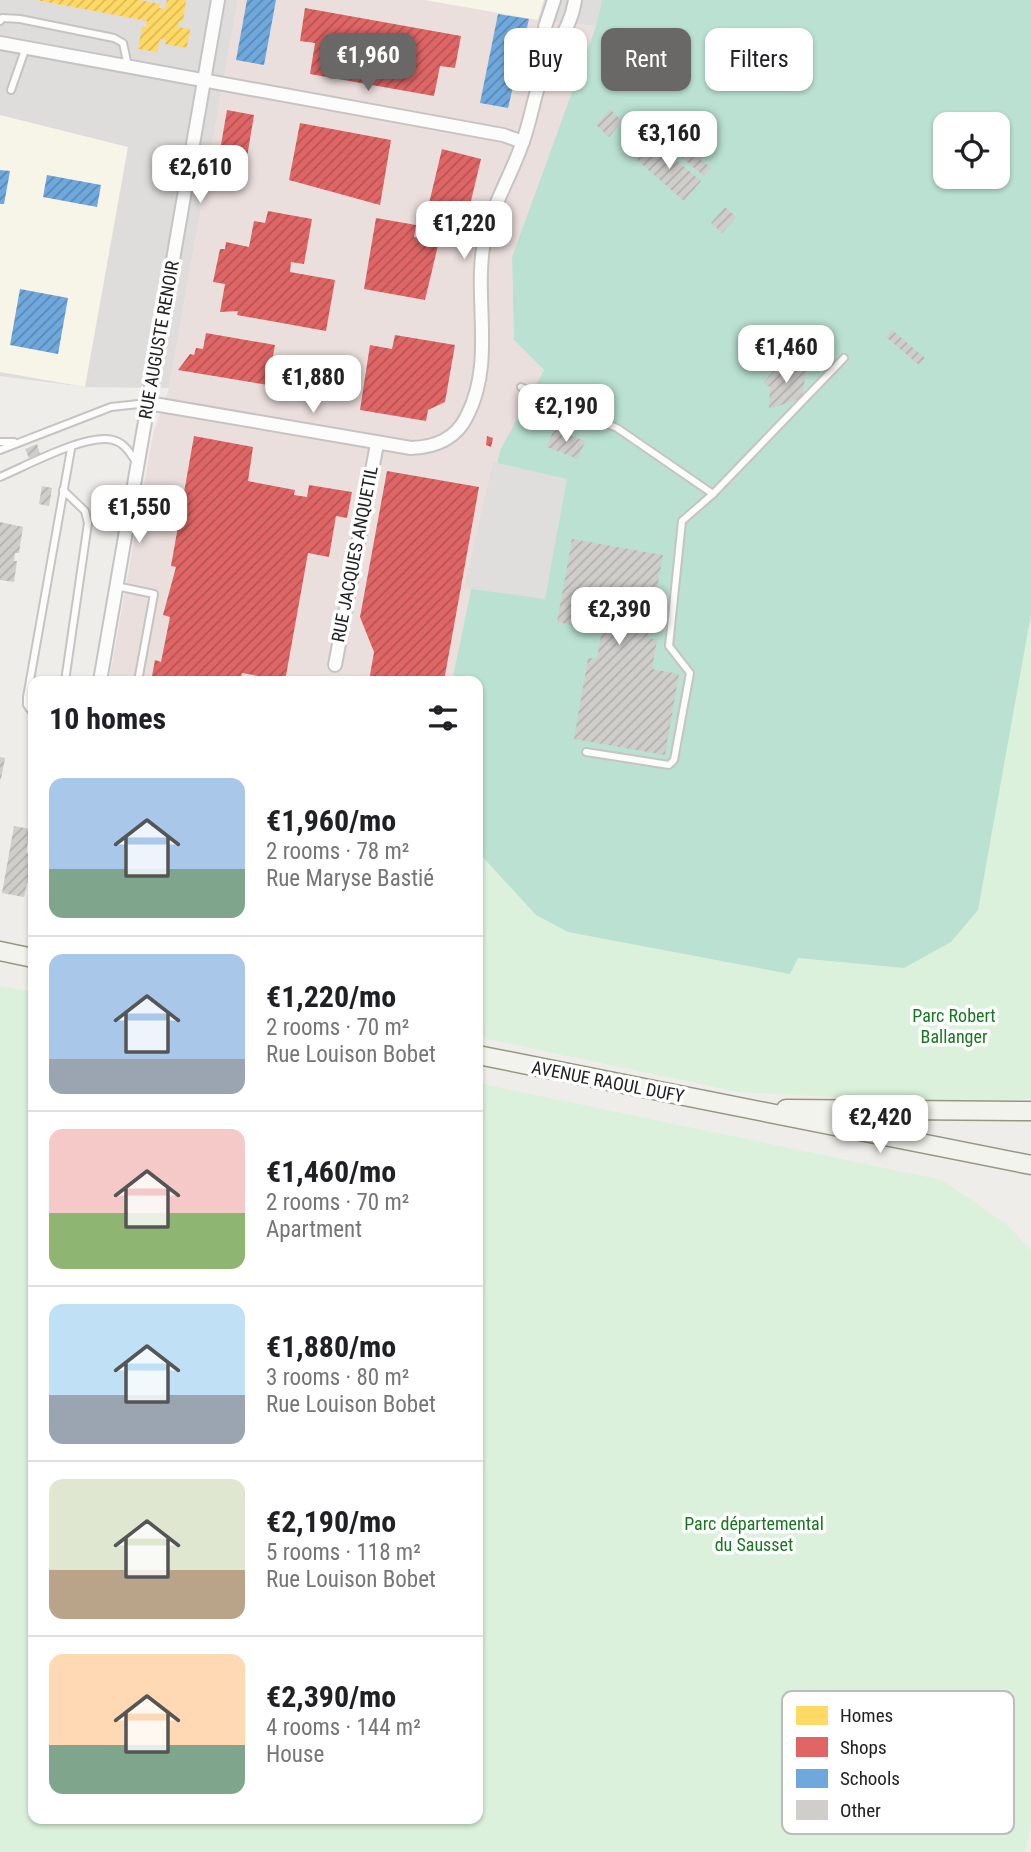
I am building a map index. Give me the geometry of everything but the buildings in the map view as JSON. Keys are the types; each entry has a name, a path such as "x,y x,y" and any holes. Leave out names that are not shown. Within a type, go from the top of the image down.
{"main road":[{"path":"0,951 28,957"},
{"name":"AVENUE RAOUL DUFY","path":"483,1056 1031,1165"},
{"name":"AVENUE RAOUL DUFY","path":"739,1108 1031,1111"}],"street":[{"name":"RUE AUGUSTE RENOIR","path":"101,676 218,0"},
{"path":"545,28 554,0"},
{"path":"565,28 575,0"},
{"path":"0,43 503,135 523,142"},
{"path":"148,403 411,448 433,445 453,436 467,417 482,353 480,271 485,239 497,200 523,142 538,91"},
{"name":"RUE JACQUES ANQUETIL","path":"335,665 377,444"}],"lane":[{"path":"0,21 2,18 20,19 114,38 123,43 128,66"},
{"path":"11,90 26,47"},
{"path":"586,752 669,765 674,760 690,673 669,646 682,521 713,494 844,358"},
{"path":"521,387 617,428 713,494"},
{"path":"0,450 111,407 148,403"},
{"path":"0,477 91,441 115,440 127,447 136,462"},
{"path":"0,442 20,442"},
{"path":"31,676 71,449"},
{"path":"63,490 85,511 88,523 66,676"},
{"path":"116,586 154,594 139,676"}],"shaded area":[{"path":"0,0 238,0 169,388 85,387 0,376"},
{"path":"238,0 426,0 538,20 596,26 587,51 587,28 504,28 504,91 572,91 512,257 514,340 544,370 500,450 453,676 110,676 153,434 169,388"},
{"path":"425,0 544,0 538,20"},
{"path":"426,0 602,0 596,26 538,20"},
{"path":"0,115 128,147 85,387 0,372"},
{"path":"493,462 567,479 545,599 464,588"}],"green space":[{"path":"602,0 1031,0 1031,614 978,910 951,942 904,968 798,958 790,974 568,932 536,915 483,857 483,676 453,676 500,450 544,370 514,340 512,257 572,91 587,91 587,51"},
{"name":"Parc Robert Ballanger","path":"1031,613 1031,1098 990,1105 738,1092 483,1038 483,857 536,915 568,932 790,973 798,958 904,968"},
{"name":"Parc départemental du Sausset","path":"0,986 28,991 28,1824 483,1824 483,1084 942,1180 1006,1224 1031,1250 1031,1824 1025,1852 0,1852"}]}
